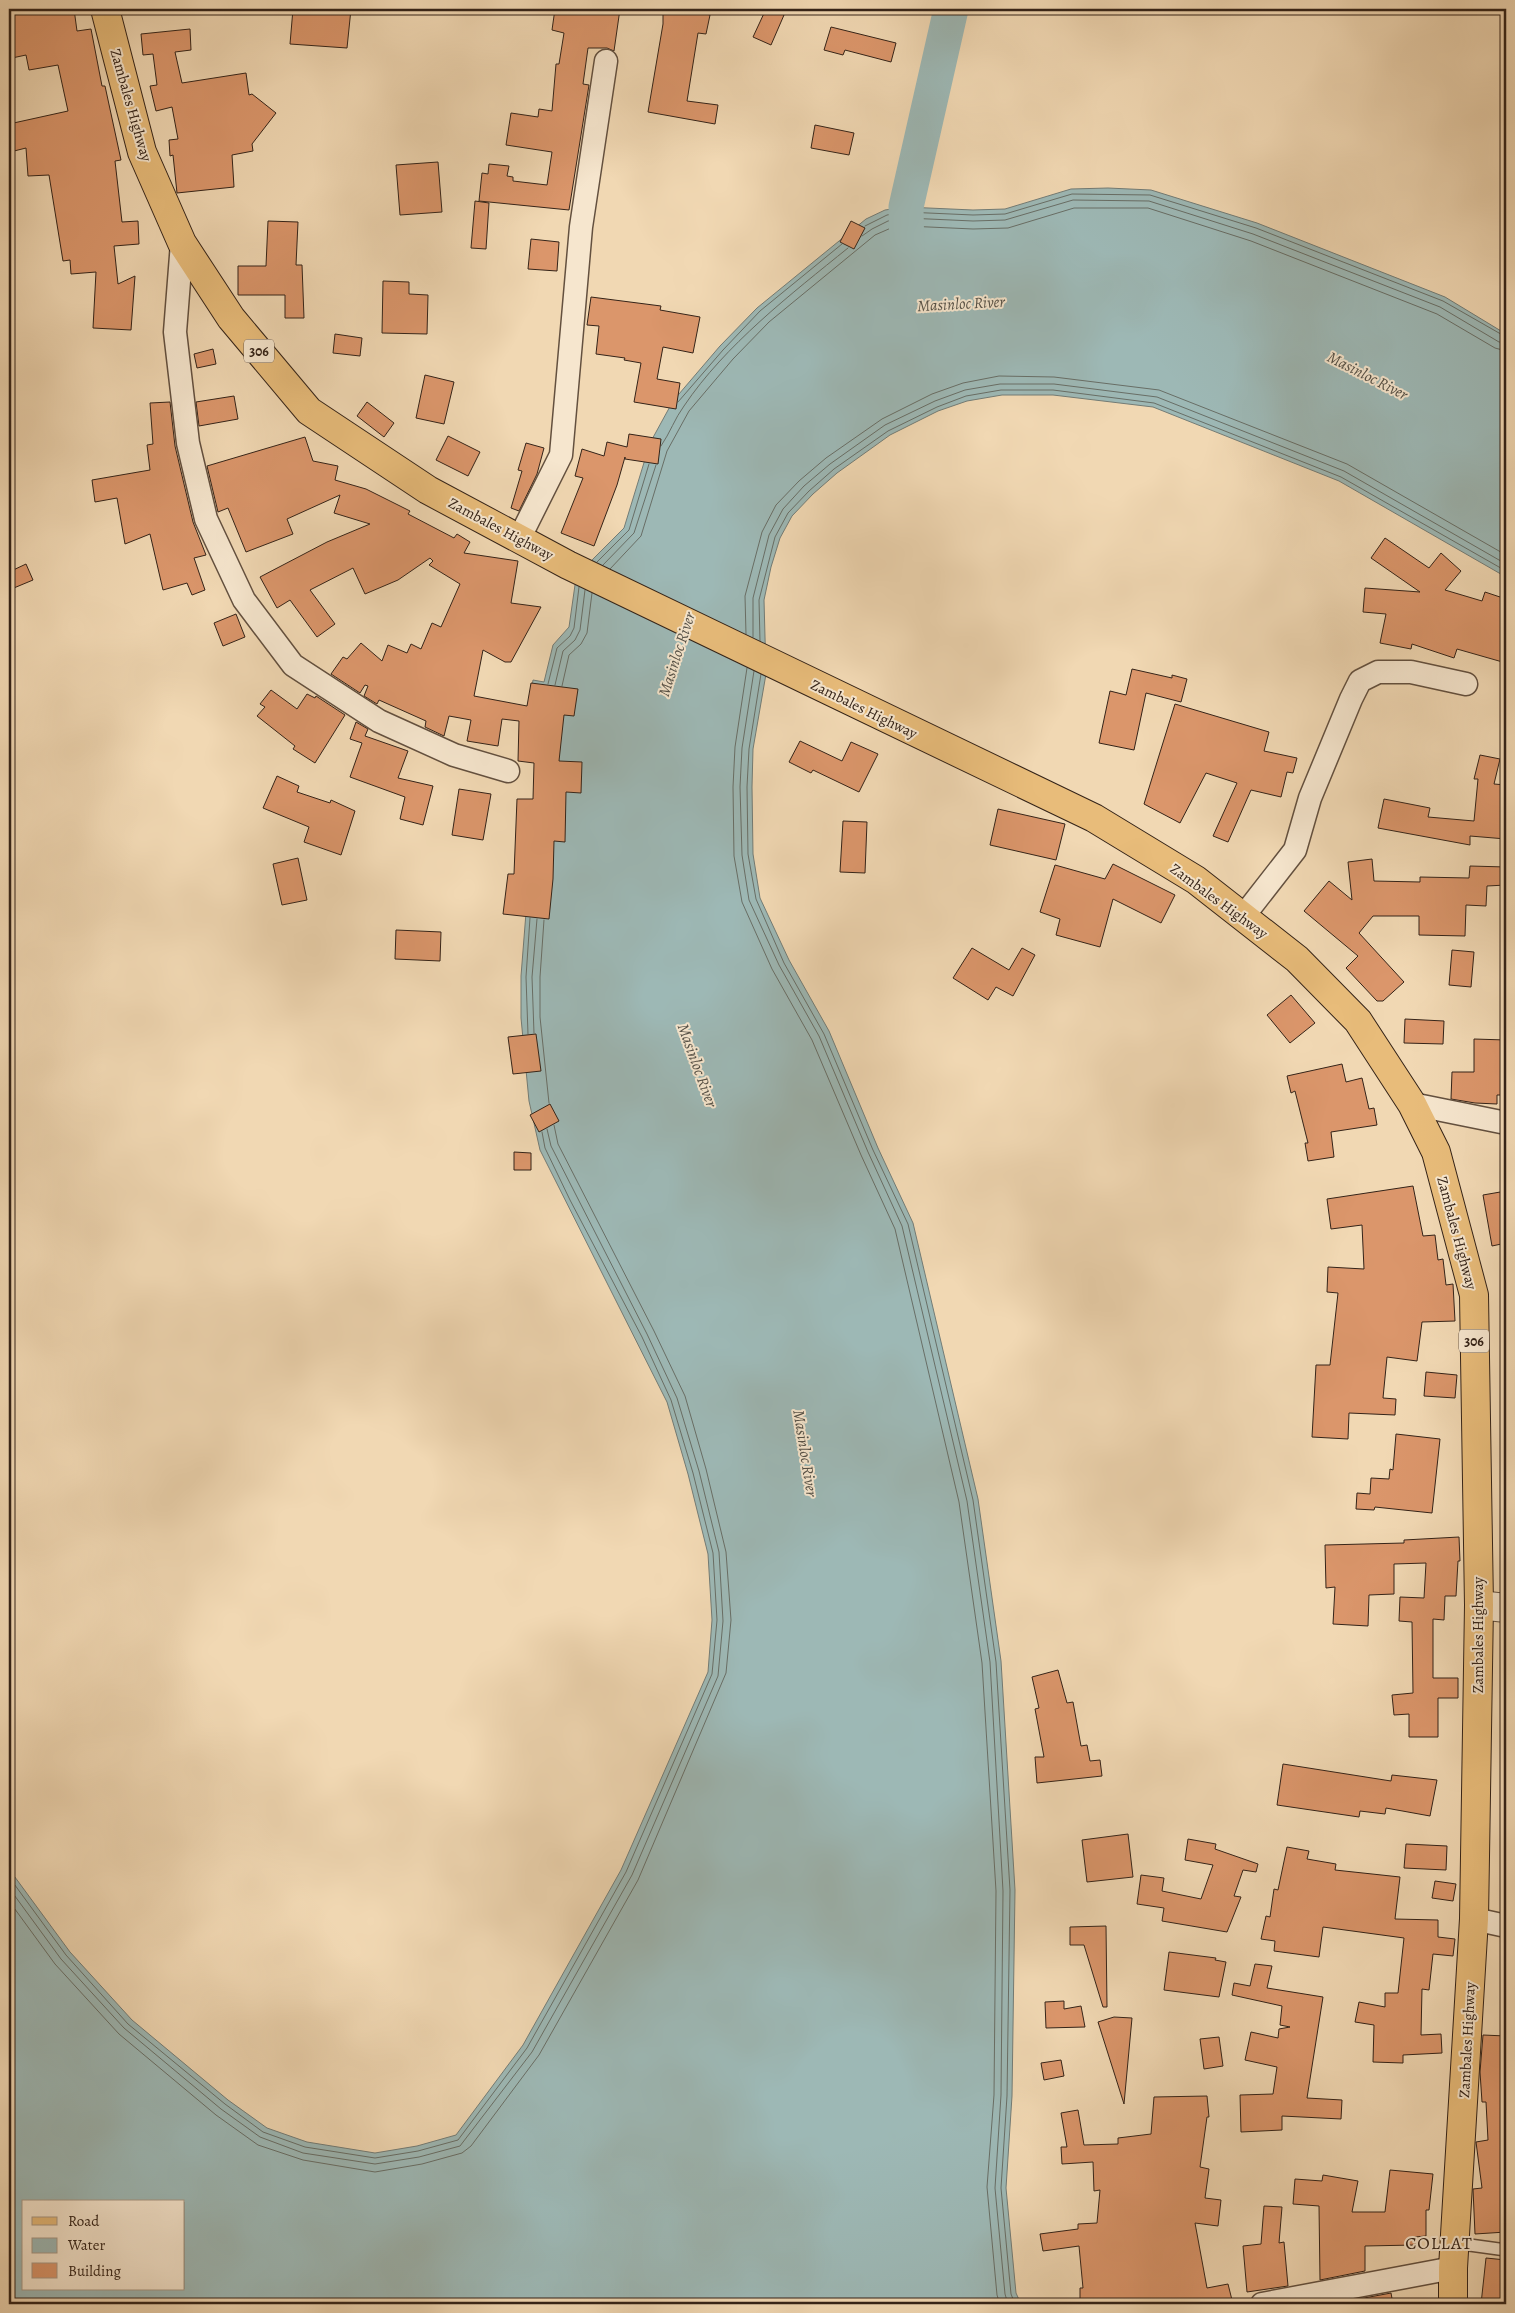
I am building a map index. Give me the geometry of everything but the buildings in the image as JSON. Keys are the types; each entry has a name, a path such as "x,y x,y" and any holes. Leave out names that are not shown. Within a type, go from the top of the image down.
{"main road":[{"name":"Zambales Highway","path":"105,9 142,152 182,243 231,318 309,412 428,490 568,565 838,697 1094,818 1196,880 1242,918 1297,959 1358,1021 1412,1104 1436,1152 1474,1295 1479,1605 1474,1919 1454,2255 1453,2304"}],"street":[{"path":"519,539 561,455 581,227 606,61"},
{"path":"182,243 175,332 188,442 206,519 244,600 293,665 380,721 454,756 508,771"},
{"path":"1242,918 1295,850 1310,798 1360,681 1378,672 1412,672 1466,684"},
{"path":"1412,1104 1506,1123"},
{"path":"1479,1605 1506,1608"},
{"path":"1474,1919 1506,1926"},
{"path":"1262,2304 1454,2255"}],"lane":[{"path":"1454,2255 1506,2250"}],"water":[{"name":"Masinloc River","path":"1071,189 1151,190 1257,223 1445,297 1506,334 1506,577 1339,481 1153,407 1053,395 1002,395 967,401 938,411 890,435 837,473 792,516 780,538 771,567 764,600 766,674 753,749 753,854 760,898 789,960 829,1031 878,1148 913,1223 978,1499 1001,1661 1015,1890 1012,2096 1006,2188 1016,2293 1021,2304 9,2304 9,1869 70,1952 132,2020 228,2100 267,2128 307,2142 375,2153 417,2146 456,2135 523,2045 621,1870 708,1672 712,1620 708,1554 688,1474 667,1402 540,1150 529,1101 521,1018 521,976 527,900 542,777 530,698 533,680 544,682 553,645 569,627 575,585 579,576 624,528 650,443 673,401 720,346 757,308 866,219 885,210 906,207 973,210 1005,209"}],"waterway":[{"path":"907,255 906,207 951,9"}],"district":[{"name":"COLLAT","path":"1439,2243"}]}
